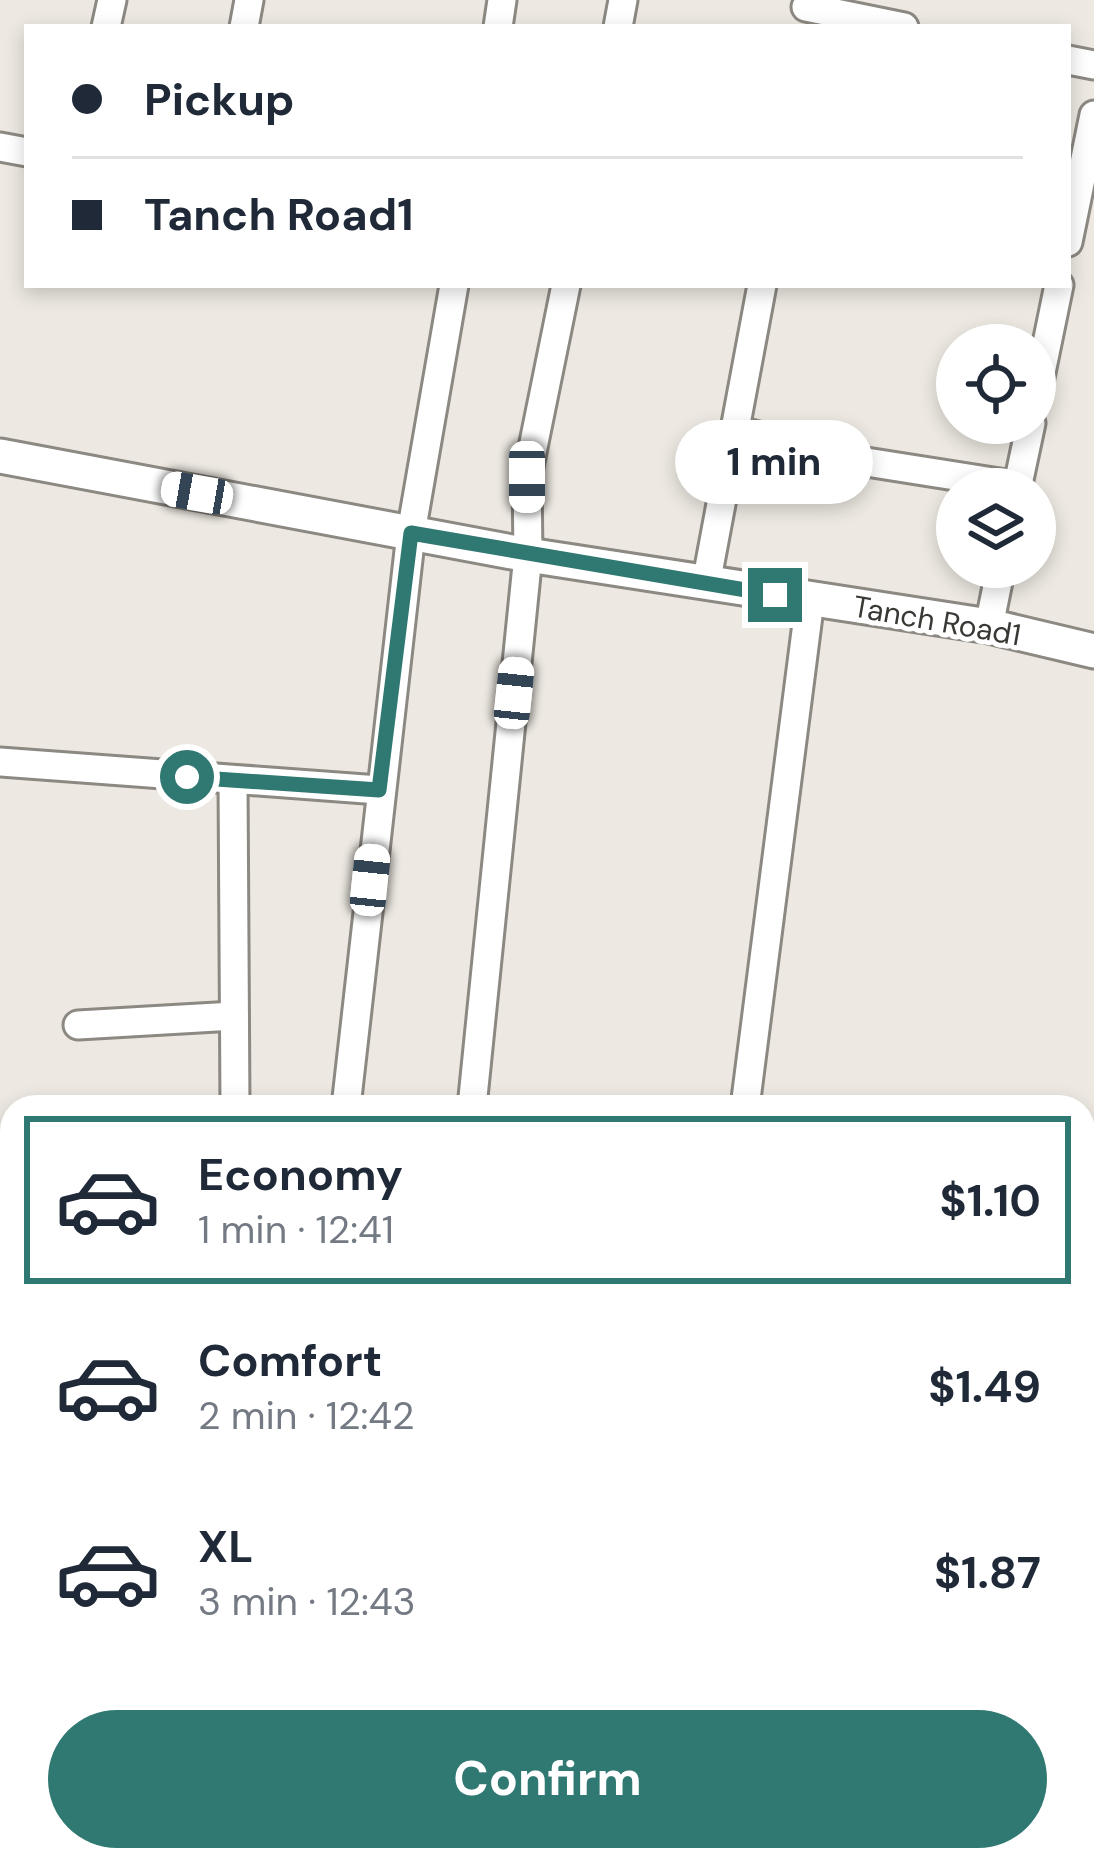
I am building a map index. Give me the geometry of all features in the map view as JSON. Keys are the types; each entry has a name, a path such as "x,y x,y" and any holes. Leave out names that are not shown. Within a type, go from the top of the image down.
{"street":[{"path":"805,11 885,24"},
{"path":"1071,227 1094,115"},
{"path":"347,1095 411,533 453,288"},
{"path":"473,1095 528,555 527,477 565,288"},
{"path":"706,584 761,288"},
{"path":"1051,324 1058,288"},
{"path":"735,430 841,458 936,474"},
{"name":"Tanch Road1","path":"0,456 528,555 989,626 1094,651"},
{"path":"989,626 997,588"},
{"path":"747,1095 810,600"},
{"path":"0,762 379,790"},
{"path":"233,781 235,1095"},
{"path":"78,1025 234,1016"}],"route":[{"path":"187,777 379,790 411,533 775,595"}]}
